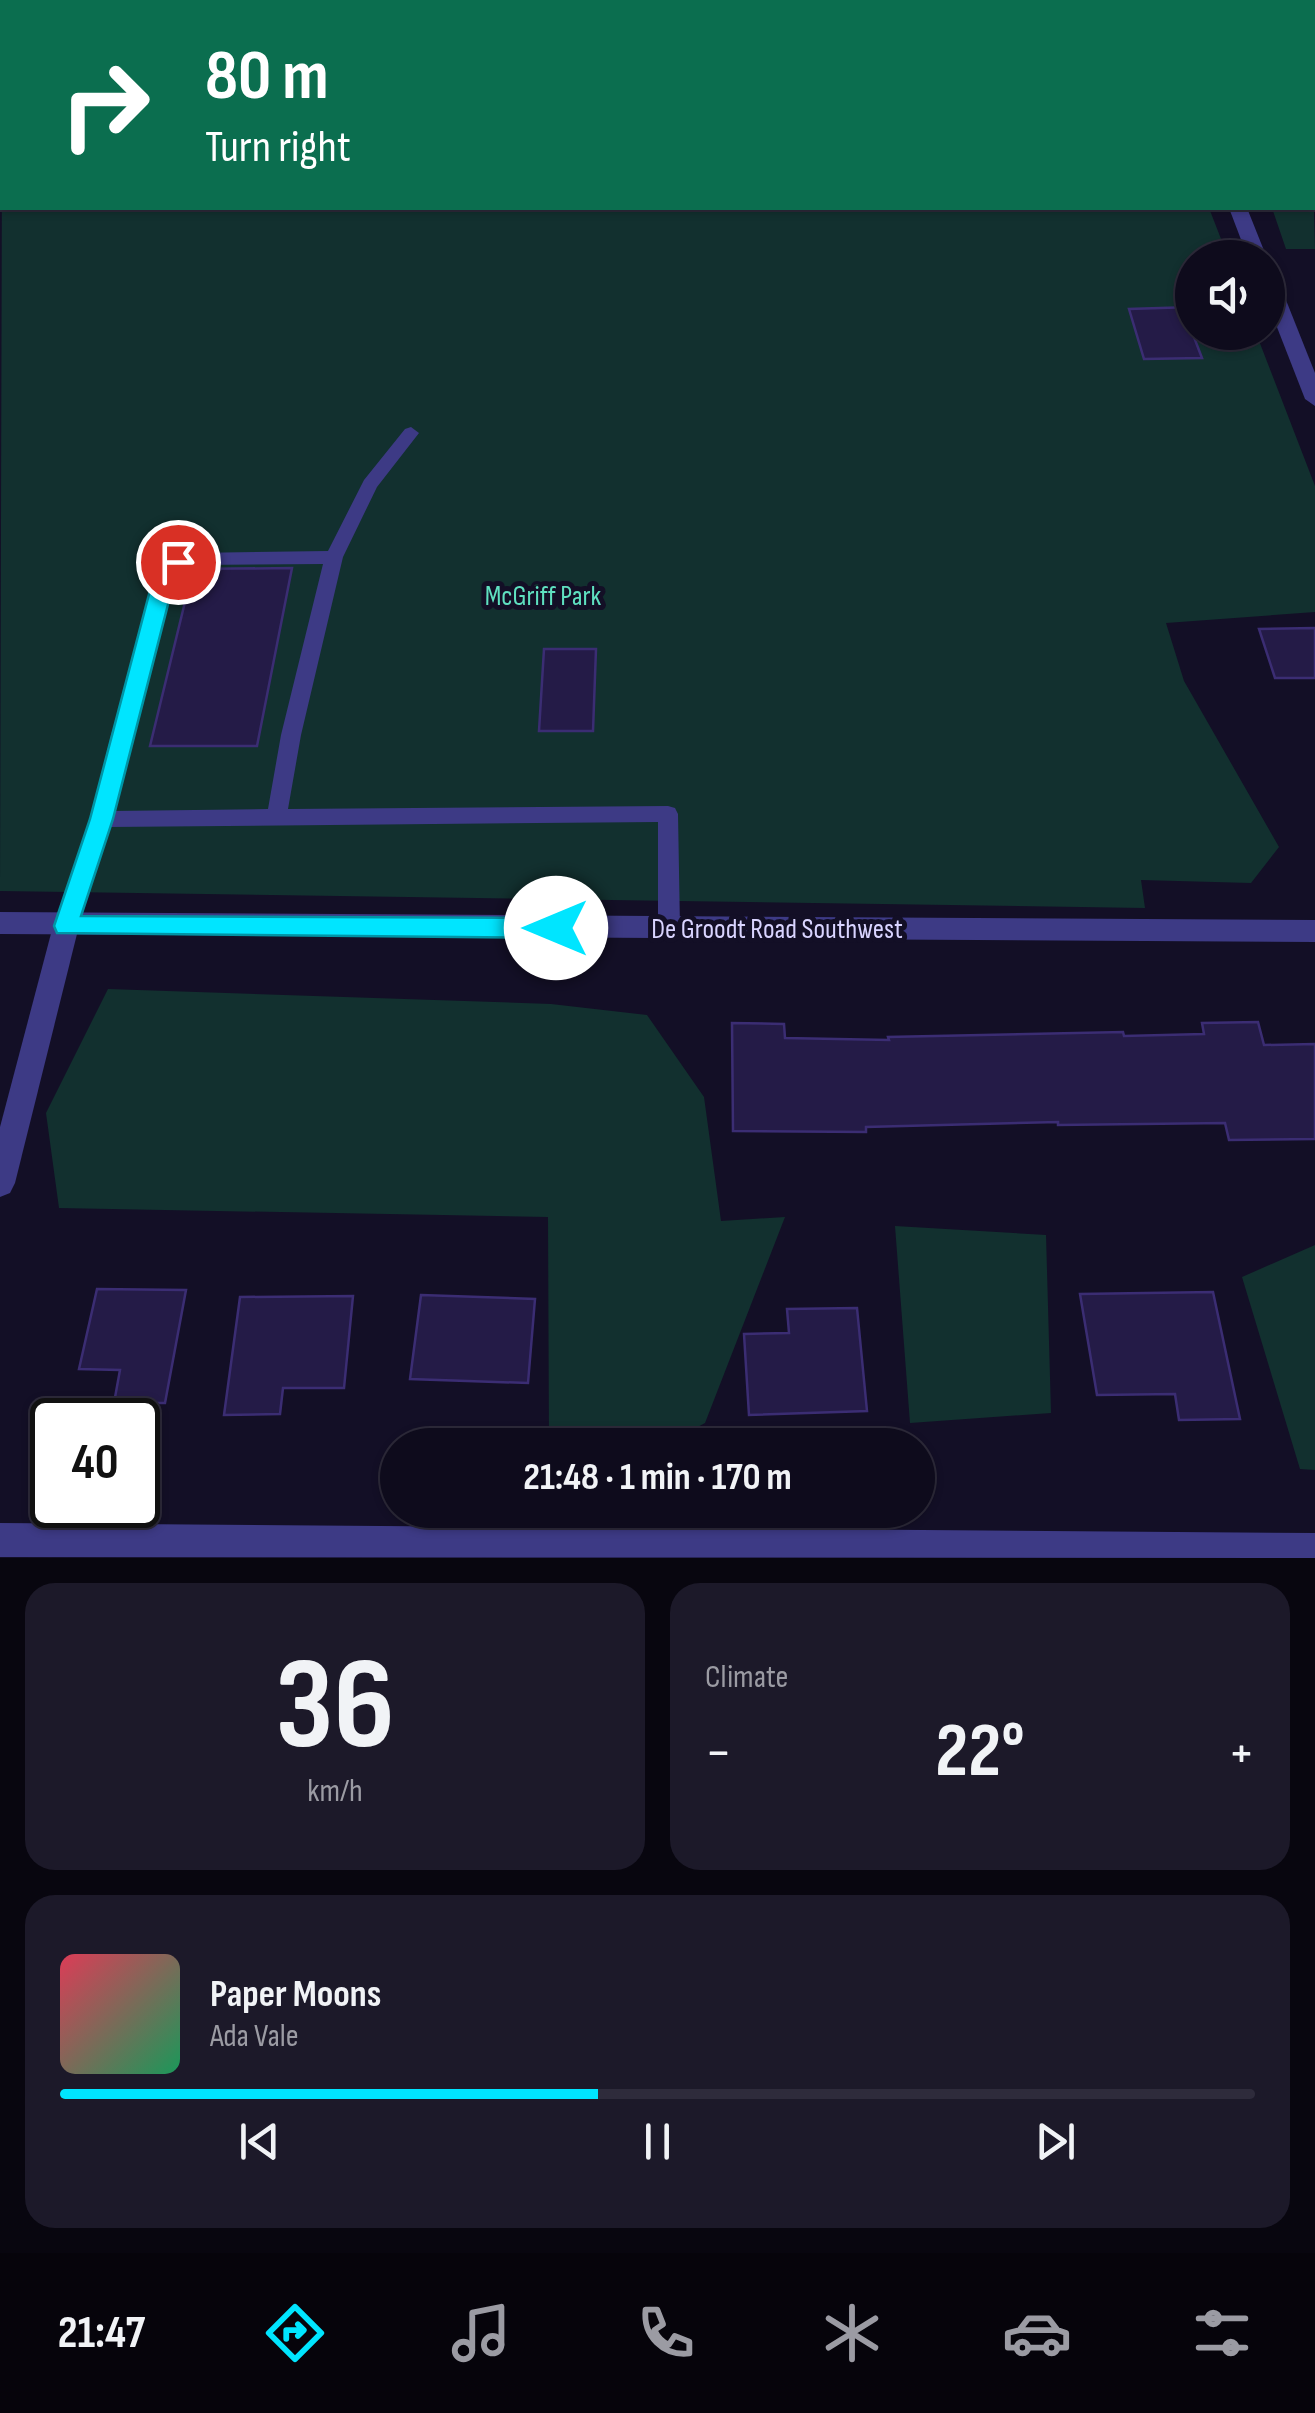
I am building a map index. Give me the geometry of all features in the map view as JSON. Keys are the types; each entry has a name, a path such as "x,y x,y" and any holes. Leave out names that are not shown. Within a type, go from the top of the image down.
{"street":[{"path":"1239,210 1251,240"},
{"path":"1285,323 1315,399"},
{"name":"De Groodt Road Southwest","path":"0,923 1315,931"},
{"path":"0,1183 66,926"},
{"path":"0,1540 1315,1550"}],"lane":[{"path":"277,815 291,734 334,558 370,484 411,433"},
{"path":"66,926 102,819 121,734 170,568 190,559 334,558"},
{"path":"102,819 668,814 670,928"}],"green space":[{"name":"McGriff Park","path":"2,210 1210,210 1221,240 1175,240 1175,350 1263,350 1315,486 1315,612 1166,623 1184,681 1279,847 1251,883 1141,880 1145,908 0,891"},
{"path":"1273,210 1314,210 1315,249 1286,249"},
{"path":"108,989 551,1004 647,1015 704,1097 721,1221 785,1217 705,1423 696,1428 549,1428 548,1217 59,1208 46,1113"},
{"path":"895,1226 1046,1235 1051,1413 910,1423"},
{"path":"1315,1245 1315,1470 1300,1469 1242,1277"}],"building":[{"path":"1175,308 1175,350 1199,350 1202,358 1144,359 1129,309"},
{"path":"292,568 257,746 150,746 193,569"},
{"path":"1315,628 1315,678 1275,678 1259,629"},
{"path":"544,649 596,649 593,731 539,731"},
{"path":"1258,1022 1264,1045 1315,1044 1315,1139 1229,1140 1225,1123 1058,1122 866,1127 866,1132 733,1131 732,1023 784,1024 785,1038 889,1040 888,1037 1123,1032 1124,1036 1204,1034 1202,1023"},
{"path":"97,1289 186,1290 165,1403 160,1403 160,1398 115,1398 120,1370 79,1369"},
{"path":"1213,1292 1240,1419 1179,1420 1175,1394 1097,1395 1080,1294"},
{"path":"421,1295 535,1299 528,1383 410,1379"},
{"path":"353,1296 344,1388 283,1388 280,1414 224,1415 240,1297"},
{"path":"857,1308 867,1411 749,1415 744,1334 789,1333 787,1309"}],"route":[{"path":"178,562 164,579 102,819 66,926 556,928"}]}
